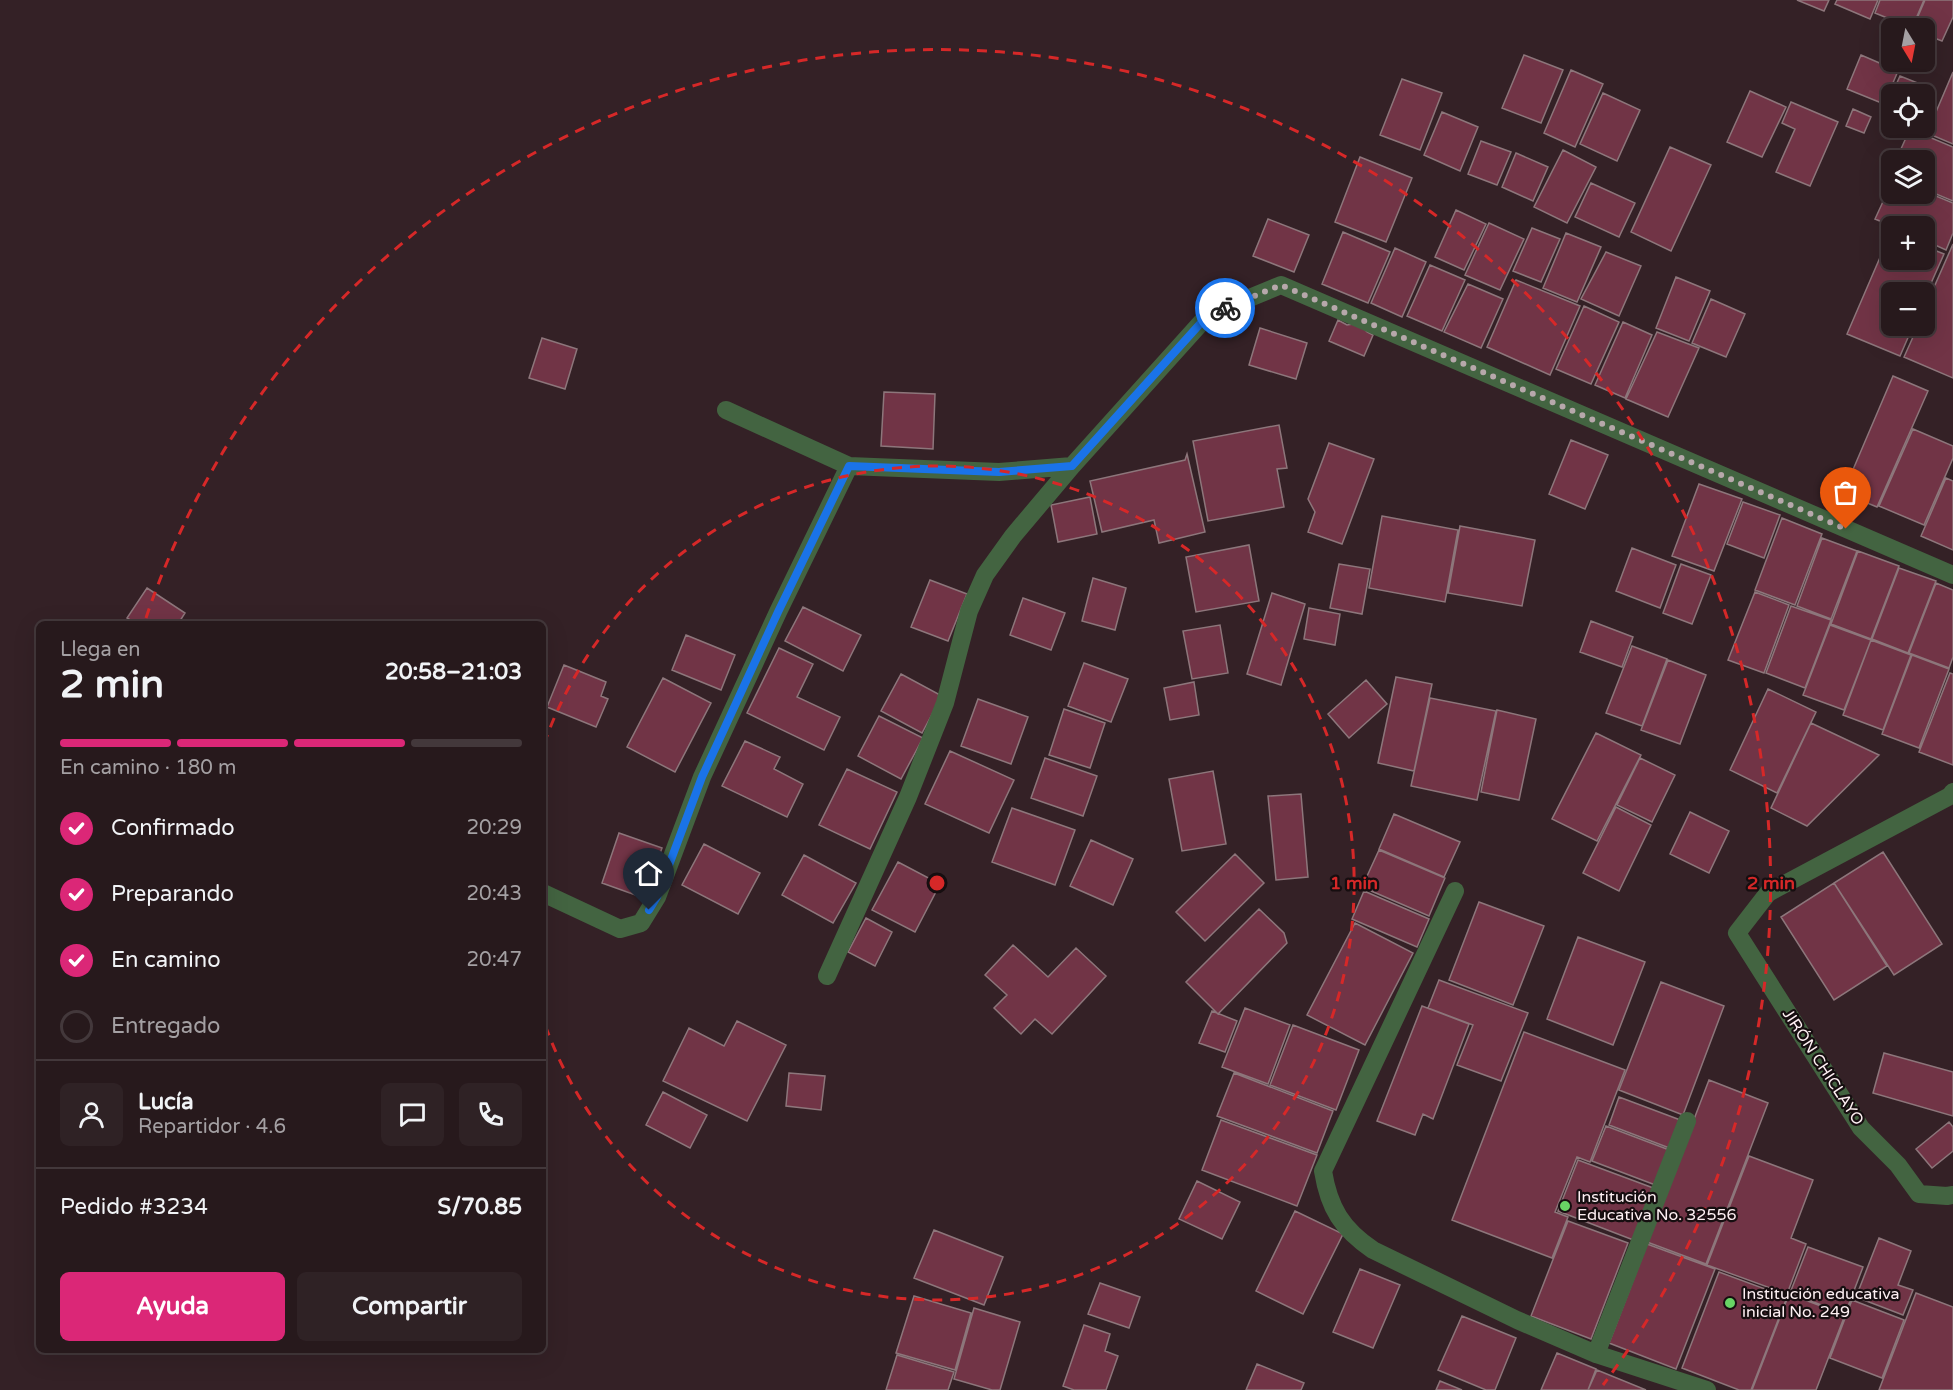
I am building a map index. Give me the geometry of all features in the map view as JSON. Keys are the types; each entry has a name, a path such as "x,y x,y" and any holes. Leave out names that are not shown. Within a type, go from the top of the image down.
{"street":[{"path":"827,976 908,797 945,704 969,611 985,575 1013,536 1072,466 1208,315 1281,285 1953,575"},
{"path":"726,410 849,466 999,472 1072,466"},
{"path":"546,894 620,929 641,923 657,897 707,767 778,612 849,466"},
{"name":"JIRÓN CHICLAYO","path":"1953,792 1950,796 1768,893 1737,933 1861,1128 1898,1165 1919,1194 1953,1195"},
{"path":"1455,891 1323,1171 1326,1190 1333,1208 1343,1224 1357,1239 1373,1250 1517,1320 1596,1354 1707,1390"},
{"path":"1596,1354 1687,1121"}],"building":[{"path":"1797,0 1829,0 1824,11"},
{"path":"1837,0 1878,0 1870,19 1835,4"},
{"path":"1880,0 1924,0 1916,18 1887,18 1875,13"},
{"path":"1925,0 1953,0 1953,17 1942,41 1935,38 1935,18 1917,18"},
{"path":"1524,55 1563,70 1541,123 1502,108"},
{"path":"1861,55 1881,64 1881,72 1898,72 1892,84 1881,84 1881,103 1847,89"},
{"path":"1571,70 1603,84 1575,147 1544,133"},
{"path":"1953,72 1953,144 1935,136 1935,114"},
{"path":"1900,76 1920,84 1896,84"},
{"path":"1402,79 1442,93 1420,150 1380,135"},
{"path":"1750,91 1786,107 1762,157 1727,142"},
{"path":"1603,93 1640,110 1617,161 1580,144"},
{"path":"1791,102 1838,122 1810,186 1776,172 1795,129 1782,123"},
{"path":"1853,109 1871,117 1864,133 1846,126"},
{"path":"1442,112 1478,127 1460,171 1424,155"},
{"path":"1906,138 1932,138 1953,147 1953,201 1935,194 1935,150 1901,150"},
{"path":"1481,141 1511,152 1497,185 1468,174"},
{"path":"1670,147 1711,165 1671,251 1631,232"},
{"path":"1563,150 1596,167 1567,223 1534,207"},
{"path":"1516,153 1548,167 1533,201 1502,187"},
{"path":"1360,157 1412,178 1386,242 1335,222"},
{"path":"1591,183 1635,203 1619,237 1575,217"},
{"path":"1935,196 1953,203 1953,233 1946,250 1935,245 1935,216 1881,216 1881,221 1875,219 1882,204 1935,204"},
{"path":"1456,210 1486,224 1464,270 1435,257"},
{"path":"1268,219 1309,235 1294,272 1253,256"},
{"path":"1489,223 1524,239 1500,290 1465,275"},
{"path":"1532,228 1560,239 1541,282 1513,271"},
{"path":"1343,232 1390,252 1368,303 1322,284"},
{"path":"1566,233 1601,247 1577,302 1543,288"},
{"path":"1953,244 1953,378 1904,357 1913,336 1935,336 1935,285"},
{"path":"1395,248 1426,262 1402,317 1371,303"},
{"path":"1935,250 1944,254 1932,282 1881,282 1881,336 1909,336 1900,356 1847,334 1881,255 1881,270 1935,270"},
{"path":"1606,252 1641,266 1619,316 1581,299"},
{"path":"1430,265 1465,280 1442,331 1407,316"},
{"path":"1676,277 1710,291 1689,341 1656,328"},
{"path":"1516,280 1580,306 1550,375 1487,347"},
{"path":"1468,284 1503,299 1481,348 1444,332"},
{"path":"1711,299 1745,314 1726,357 1692,343"},
{"path":"1584,306 1619,322 1591,384 1556,369"},
{"path":"1338,320 1347,325 1359,323 1373,335 1364,356 1329,341"},
{"path":"1623,322 1652,335 1625,398 1595,385"},
{"path":"1260,328 1307,343 1296,379 1249,365"},
{"path":"1657,332 1699,348 1668,417 1626,399"},
{"path":"542,338 577,349 565,389 529,378"},
{"path":"1893,376 1928,391 1877,507 1843,493"},
{"path":"884,392 935,394 933,449 881,446"},
{"path":"1279,425 1287,468 1277,469 1284,507 1208,521 1193,441"},
{"path":"1913,429 1953,446 1953,458 1924,525 1879,506"},
{"path":"1571,440 1608,455 1585,509 1549,494"},
{"path":"1329,443 1374,459 1342,544 1308,532 1315,512 1308,499"},
{"path":"1187,454 1205,532 1159,543 1154,520 1102,532 1090,481 1185,460"},
{"path":"1946,478 1953,481 1953,550 1921,536"},
{"path":"1699,484 1742,499 1714,571 1672,556"},
{"path":"1090,497 1097,534 1058,542 1051,505"},
{"path":"1743,502 1780,515 1764,558 1727,544"},
{"path":"1382,516 1458,530 1445,602 1369,588"},
{"path":"1782,518 1822,534 1795,605 1755,590"},
{"path":"1460,526 1535,540 1522,606 1448,593"},
{"path":"1822,538 1857,551 1831,619 1797,606"},
{"path":"1249,545 1259,601 1196,612 1186,557"},
{"path":"1632,548 1676,565 1660,608 1616,591"},
{"path":"1858,551 1899,566 1871,639 1831,624"},
{"path":"1339,564 1370,569 1362,614 1330,608"},
{"path":"1681,564 1711,575 1692,624 1663,613"},
{"path":"1899,568 1936,581 1908,653 1872,639"},
{"path":"1093,578 1126,588 1115,630 1082,621"},
{"path":"930,580 967,594 948,641 911,627"},
{"path":"1936,583 1953,590 1953,657 1949,668 1909,653"},
{"path":"147,588 185,613 180,621 132,621 127,618"},
{"path":"1755,592 1789,605 1764,673 1728,660"},
{"path":"1272,593 1305,604 1281,685 1247,674"},
{"path":"1023,598 1065,613 1051,650 1010,635"},
{"path":"1791,606 1831,620 1805,688 1766,673"},
{"path":"803,607 861,635 843,671 785,641"},
{"path":"1309,608 1340,614 1335,645 1304,639"},
{"path":"1591,621 1633,637 1622,667 1580,652"},
{"path":"1220,625 1228,673 1192,679 1183,631"},
{"path":"1830,625 1871,640 1844,710 1803,695"},
{"path":"686,635 735,655 721,690 672,670"},
{"path":"1871,640 1911,655 1883,730 1843,715"},
{"path":"1632,646 1667,659 1642,726 1606,713"},
{"path":"779,648 813,664 797,697 840,717 824,750 747,713"},
{"path":"1912,655 1949,669 1919,748 1882,734"},
{"path":"1668,660 1706,675 1680,744 1641,730"},
{"path":"1084,663 1128,679 1111,722 1068,706"},
{"path":"564,665 606,682 601,696 608,699 596,727 547,707"},
{"path":"1950,673 1953,674 1953,765 1919,752"},
{"path":"901,674 942,696 922,733 881,711"},
{"path":"1396,677 1432,684 1414,771 1378,763"},
{"path":"663,678 711,703 675,772 627,747"},
{"path":"1366,680 1387,704 1349,738 1328,714"},
{"path":"1194,682 1199,715 1170,720 1164,688"},
{"path":"1768,689 1816,712 1777,793 1730,770"},
{"path":"1430,698 1496,711 1477,800 1411,786"},
{"path":"978,699 1028,717 1011,764 961,746"},
{"path":"1064,709 1105,723 1090,768 1049,755"},
{"path":"1497,710 1536,719 1519,800 1481,792"},
{"path":"879,716 923,738 901,779 858,756"},
{"path":"1811,723 1879,755 1807,826 1771,808"},
{"path":"1596,733 1641,755 1597,841 1552,819"},
{"path":"745,741 780,757 774,769 803,784 787,817 722,786"},
{"path":"950,751 1014,780 989,833 925,804"},
{"path":"1045,758 1097,776 1083,816 1031,798"},
{"path":"1640,758 1675,775 1652,822 1617,805"},
{"path":"847,769 897,792 870,849 819,825"},
{"path":"1213,771 1226,844 1182,851 1169,779"},
{"path":"1301,794 1308,877 1276,880 1268,796"},
{"path":"1616,807 1651,825 1619,891 1583,873"},
{"path":"1012,808 1075,830 1055,885 992,862"},
{"path":"1690,812 1729,831 1709,873 1670,854"},
{"path":"1394,814 1460,842 1444,877 1379,849"},
{"path":"619,833 662,848 644,898 602,883"},
{"path":"1091,840 1133,859 1113,905 1070,886"},
{"path":"704,844 760,873 738,914 682,885"},
{"path":"1379,850 1445,878 1429,916 1362,887"},
{"path":"1883,852 1942,944 1894,975 1834,883"},
{"path":"1235,854 1264,883 1205,941 1176,912"},
{"path":"804,855 856,883 833,923 782,895"},
{"path":"898,862 940,884 915,932 872,910"},
{"path":"1834,883 1887,966 1834,1000 1781,917"},
{"path":"1364,891 1429,919 1417,947 1352,919"},
{"path":"1479,902 1544,926 1513,1005 1449,980"},
{"path":"1259,909 1284,933 1287,943 1218,1014 1186,982"},
{"path":"866,918 892,932 875,966 848,952"},
{"path":"1355,923 1413,953 1365,1045 1307,1015"},
{"path":"1578,937 1645,962 1613,1045 1547,1019"},
{"path":"1013,945 1048,977 1076,948 1106,976 1052,1034 1035,1019 1021,1034 994,1008 1007,995 985,975"},
{"path":"1439,980 1528,1013 1501,1081 1457,1065 1473,1025 1428,1008"},
{"path":"1661,982 1724,1006 1683,1115 1619,1090"},
{"path":"1422,1006 1469,1024 1433,1119 1423,1114 1415,1135 1377,1121"},
{"path":"1245,1008 1290,1025 1268,1084 1222,1067"},
{"path":"1212,1011 1237,1021 1225,1052 1199,1043"},
{"path":"737,1021 786,1045 747,1121 663,1081 689,1028 724,1046"},
{"path":"1293,1025 1359,1050 1336,1110 1270,1085"},
{"path":"1524,1032 1625,1070 1590,1162 1577,1157 1555,1212 1568,1217 1552,1258 1452,1220"},
{"path":"1884,1053 1953,1072 1953,1116 1873,1093"},
{"path":"789,1073 825,1076 821,1110 786,1106"},
{"path":"1234,1073 1333,1111 1317,1153 1217,1116"},
{"path":"1709,1080 1768,1103 1706,1264 1647,1242"},
{"path":"663,1092 707,1115 690,1148 646,1125"},
{"path":"1619,1097 1683,1121 1672,1149 1609,1125"},
{"path":"1221,1120 1317,1155 1297,1206 1202,1170"},
{"path":"1949,1122 1953,1127 1953,1151 1932,1168 1916,1149"},
{"path":"1606,1126 1672,1151 1658,1186 1592,1161"},
{"path":"1749,1156 1813,1180 1791,1238 1806,1244 1787,1294 1707,1265"},
{"path":"1578,1160 1656,1189 1636,1241 1558,1211"},
{"path":"1197,1181 1240,1202 1222,1239 1179,1219"},
{"path":"1295,1211 1343,1234 1303,1314 1256,1291"},
{"path":"1568,1221 1628,1243 1591,1339 1531,1316"},
{"path":"934,1230 1003,1257 984,1305 914,1278"},
{"path":"1879,1238 1911,1251 1898,1285 1913,1290 1903,1315 1856,1297"},
{"path":"1647,1244 1715,1269 1676,1369 1609,1343"},
{"path":"1808,1247 1863,1267 1845,1314 1790,1293"},
{"path":"1360,1269 1400,1285 1373,1348 1333,1332"},
{"path":"1719,1272 1787,1297 1751,1390 1739,1390 1682,1368"},
{"path":"1100,1283 1140,1297 1129,1328 1088,1314"},
{"path":"1916,1293 1953,1307 1953,1390 1879,1390"},
{"path":"1789,1294 1845,1315 1816,1390 1752,1390"},
{"path":"914,1296 971,1313 955,1370 896,1353"},
{"path":"1852,1300 1904,1320 1882,1378 1830,1358"},
{"path":"974,1308 1020,1322 1000,1390 992,1390 954,1379"},
{"path":"1462,1316 1516,1338 1495,1390 1486,1390 1438,1370"},
{"path":"1084,1325 1110,1334 1105,1351 1118,1356 1106,1390 1074,1390 1063,1386"},
{"path":"1557,1353 1596,1369 1588,1390 1541,1390"},
{"path":"897,1355 954,1372 948,1390 886,1390"},
{"path":"1257,1364 1304,1383 1301,1390 1246,1390"},
{"path":"1597,1370 1646,1390 1588,1390"},
{"path":"1440,1381 1462,1390 1436,1390"}],"way so far":[{"path":"1225,308 1281,285 1846,529"}],"place":[{"name":"Institución Educativa No. 32556","path":"1565,1206"},
{"name":"Institución educativa inicial No. 249","path":"1730,1303"}],"route":[{"path":"649,910 657,897 702,777 849,466 999,472 1072,466 1208,315 1225,308"}]}
